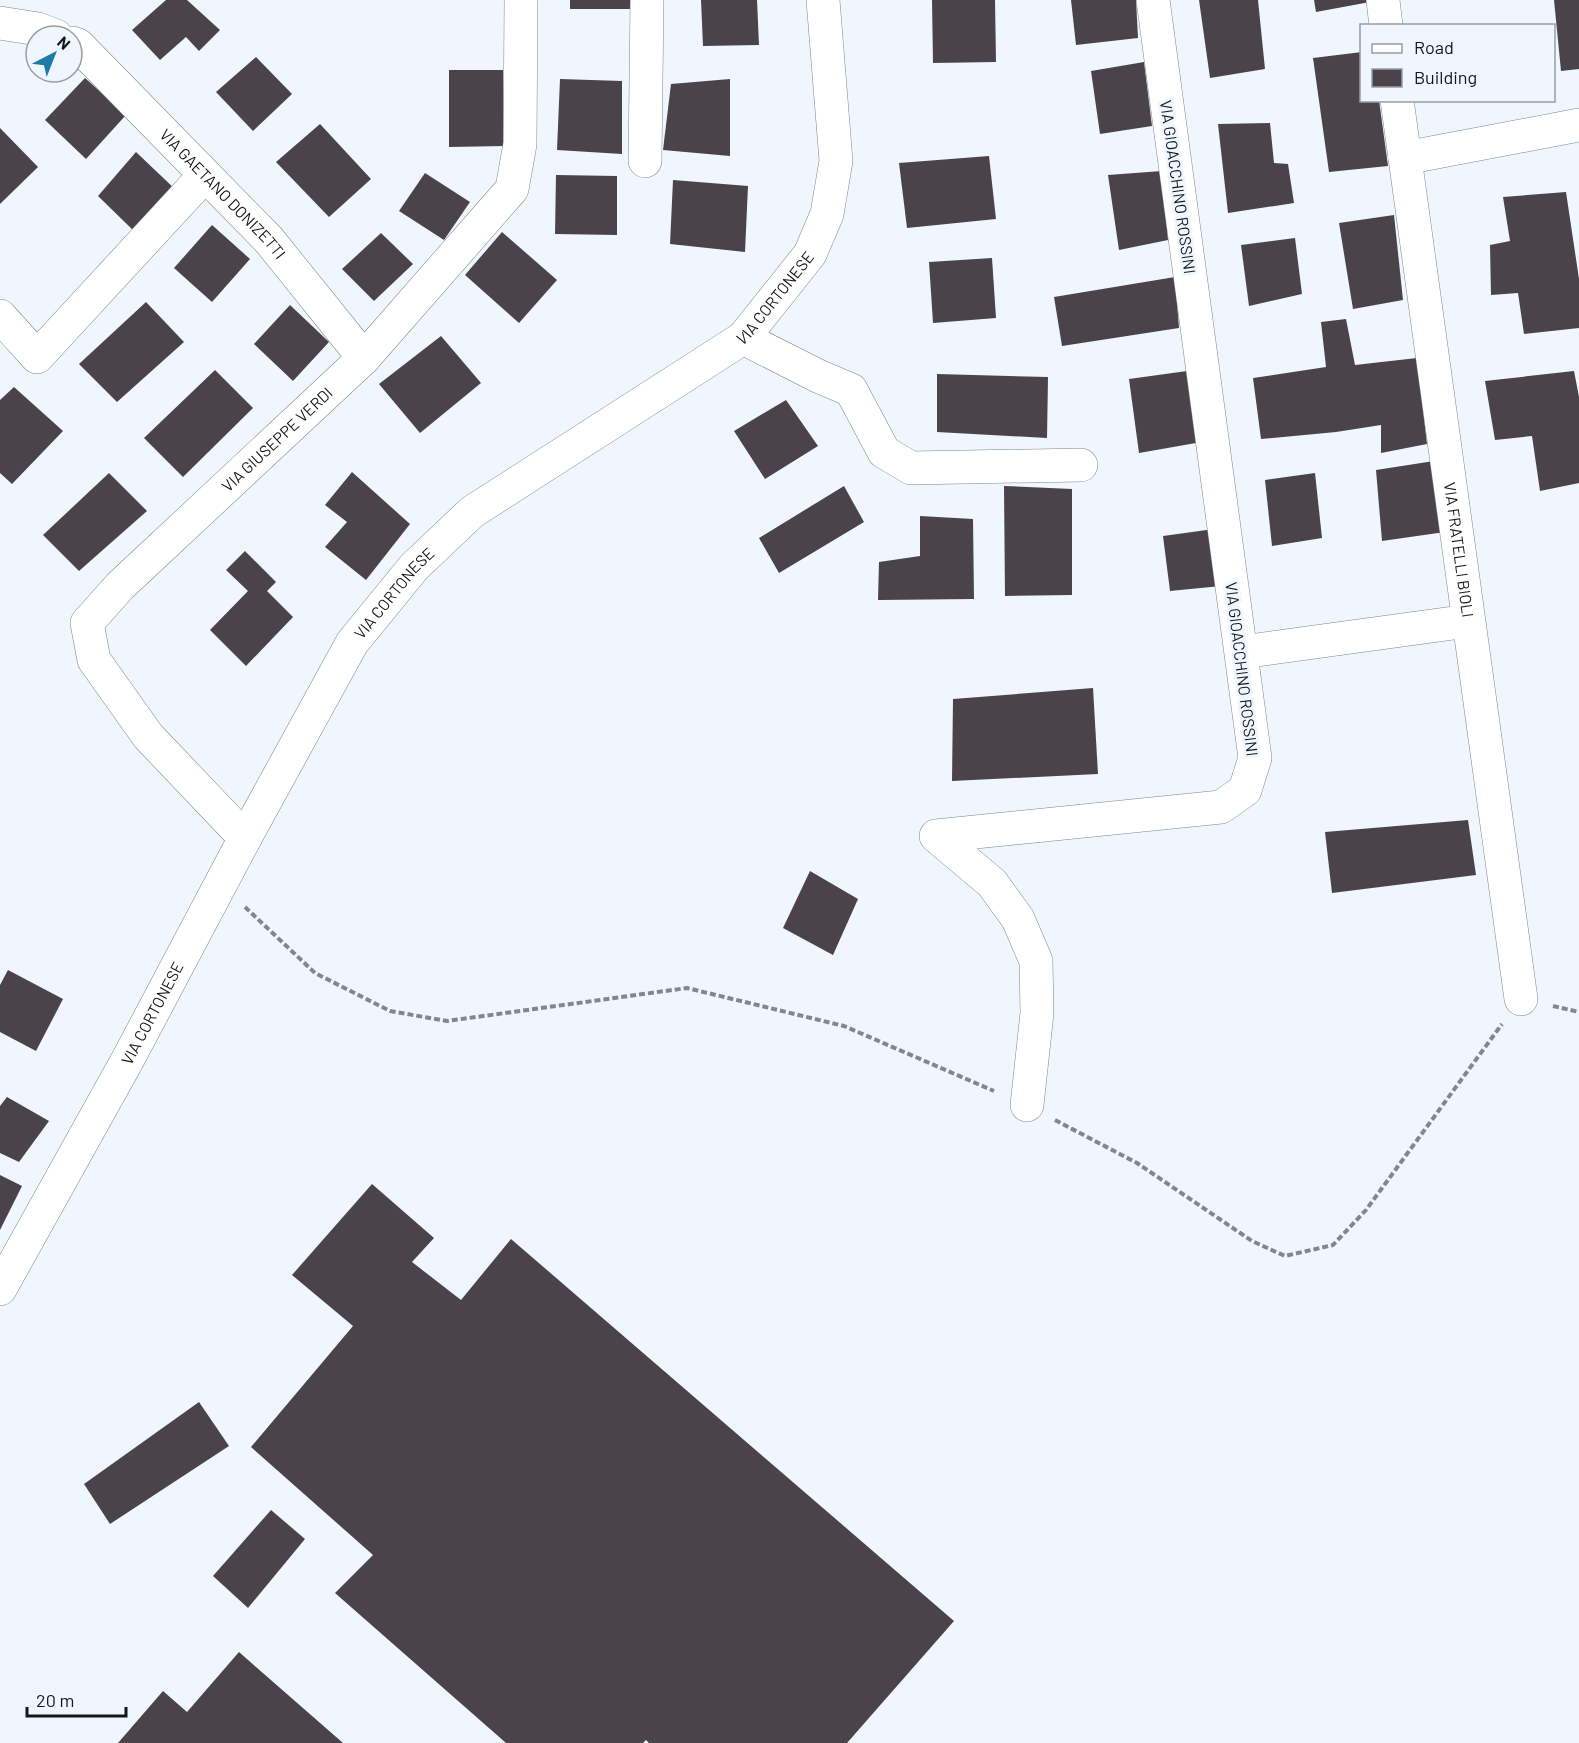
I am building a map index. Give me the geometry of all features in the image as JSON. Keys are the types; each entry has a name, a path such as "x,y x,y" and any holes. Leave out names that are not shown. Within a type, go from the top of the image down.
{"street":[{"name":"VIA GIUSEPPE VERDI","path":"245,837 148,736 94,660 87,623 120,586 364,358 512,189 520,144 521,0"},
{"path":"645,161 647,0"},
{"name":"VIA CORTONESE","path":"0,1289 128,1059 245,837 352,643 414,567 472,512 743,338 810,254 827,214 836,161 823,0"},
{"name":"VIA GIOACCHINO ROSSINI","path":"1027,1105 1037,1013 1036,961 1018,919 992,883 936,836 1221,807 1245,790 1255,758 1153,0"},
{"path":"1383,0 1386,24"},
{"path":"0,23 24,27"},
{"name":"VIA GAETANO DONIZETTI","path":"84,51 269,240 364,358"},
{"name":"VIA FRATELLI BIOLI","path":"1397,102 1521,999"},
{"path":"1405,158 1579,125"},
{"path":"0,316 37,357 205,175"},
{"path":"743,338 851,390 884,452 911,468 1081,465"},
{"path":"1242,652 1468,621"}],"path":[{"path":"220,884 315,973 390,1011 447,1021 687,988 844,1026 1027,1105 1137,1163 1252,1241 1286,1256 1333,1245 1366,1210 1521,999 1579,1012"}],"building":[{"path":"166,0 187,0 220,30 199,51 186,37 160,60 132,30"},
{"path":"570,0 635,0 634,9 570,9"},
{"path":"701,0 757,0 759,45 703,46"},
{"path":"932,0 995,0 996,62 933,63"},
{"path":"1071,0 1136,0 1138,38 1076,45"},
{"path":"1199,0 1258,0 1265,69 1210,78"},
{"path":"1314,0 1369,0 1370,2 1316,12"},
{"path":"1554,0 1579,0 1579,69 1561,71"},
{"path":"1360,52 1360,102 1379,102 1388,166 1329,172 1313,58"},
{"path":"256,57 292,94 253,131 216,92"},
{"path":"1144,62 1152,126 1100,134 1091,71"},
{"path":"449,70 503,70 504,146 449,147"},
{"path":"84,79 126,115 86,159 45,120 79,84 84,84"},
{"path":"560,79 622,81 622,154 557,150"},
{"path":"730,79 730,156 663,150 671,84"},
{"path":"1270,123 1274,163 1288,164 1294,203 1228,213 1218,124"},
{"path":"320,124 371,179 329,217 276,162"},
{"path":"0,128 38,167 0,204"},
{"path":"136,152 177,191 137,234 98,196"},
{"path":"989,156 996,219 907,228 899,163"},
{"path":"1162,171 1168,240 1119,250 1108,175"},
{"path":"425,173 470,202 444,240 399,211"},
{"path":"556,175 617,176 617,235 555,234"},
{"path":"673,180 748,186 745,252 670,244"},
{"path":"1566,192 1579,279 1579,328 1524,334 1518,293 1491,295 1490,245 1510,241 1503,197"},
{"path":"1394,215 1403,300 1353,309 1339,223"},
{"path":"212,225 250,259 212,302 174,268"},
{"path":"502,232 557,280 519,323 465,275"},
{"path":"381,233 413,264 374,301 342,269"},
{"path":"1295,238 1302,294 1249,306 1241,245"},
{"path":"992,258 996,318 933,323 929,262"},
{"path":"1175,277 1179,328 1062,346 1054,297"},
{"path":"146,302 184,342 117,402 79,364"},
{"path":"290,305 329,342 293,381 254,344"},
{"path":"1346,319 1355,365 1417,358 1427,444 1381,453 1381,425 1261,439 1253,378 1326,367 1321,322"},
{"path":"441,336 481,383 420,433 379,384"},
{"path":"215,370 253,408 183,477 144,438"},
{"path":"1187,371 1196,443 1139,453 1129,379"},
{"path":"1574,371 1579,397 1579,483 1540,491 1532,436 1495,440 1485,381"},
{"path":"937,374 1048,377 1047,438 937,432"},
{"path":"14,387 63,431 12,484 0,473 0,400"},
{"path":"786,400 818,446 765,479 734,431"},
{"path":"1434,461 1445,532 1382,541 1376,470"},
{"path":"352,472 410,524 366,580 325,547 347,522 325,505"},
{"path":"109,473 147,511 79,571 43,535"},
{"path":"1315,473 1322,538 1272,546 1265,480"},
{"path":"844,486 864,522 779,573 759,538"},
{"path":"1004,486 1072,489 1072,595 1005,596"},
{"path":"920,516 973,519 974,599 878,600 879,562 920,556"},
{"path":"1214,529 1221,586 1170,591 1163,536"},
{"path":"245,551 276,582 267,591 293,617 246,666 210,630 248,591 226,570"},
{"path":"1093,688 1098,774 952,781 953,699"},
{"path":"1468,820 1476,875 1332,893 1325,832"},
{"path":"810,871 858,899 833,955 783,928"},
{"path":"8,970 63,999 36,1051 0,1032 0,985"},
{"path":"7,1097 49,1121 19,1162 0,1153 0,1106"},
{"path":"0,1175 22,1186 0,1230"},
{"path":"372,1184 434,1238 412,1262 461,1300 511,1239 954,1621 847,1743 649,1743 646,1740 643,1743 506,1743 335,1593 373,1555 251,1447 353,1326 292,1275"},
{"path":"199,1402 229,1446 110,1524 84,1484"},
{"path":"271,1510 305,1539 248,1608 213,1576"},
{"path":"239,1652 343,1743 118,1743 163,1691 187,1712"}]}
